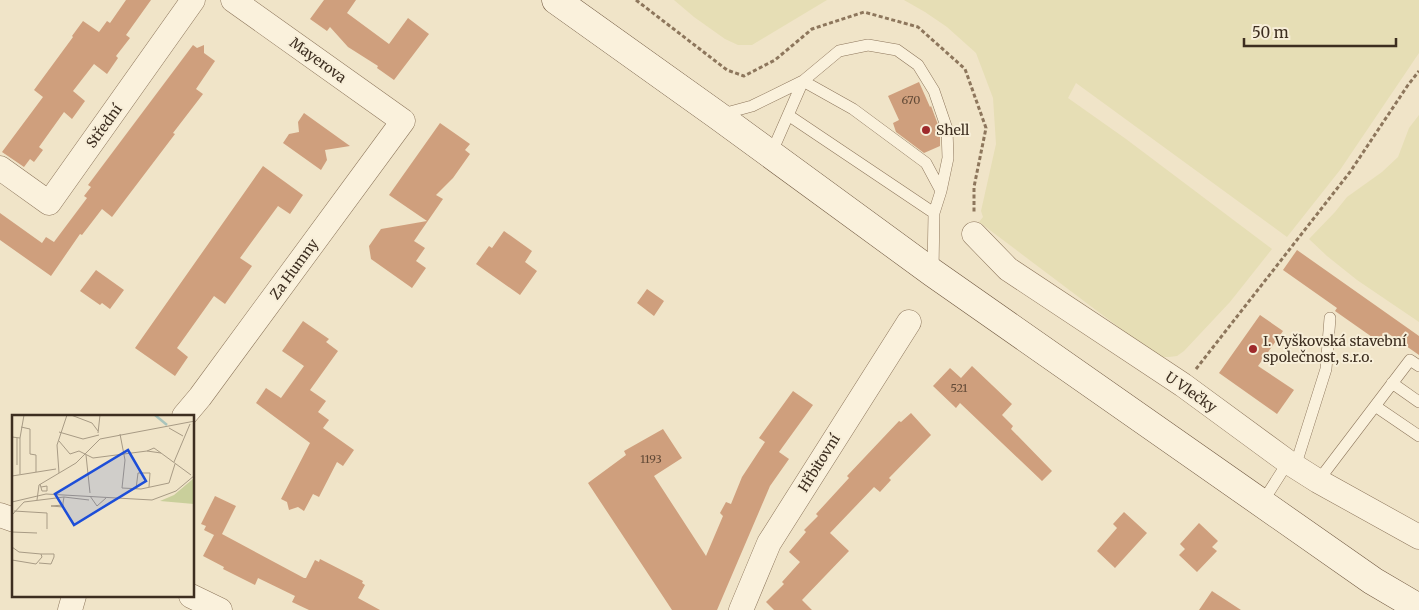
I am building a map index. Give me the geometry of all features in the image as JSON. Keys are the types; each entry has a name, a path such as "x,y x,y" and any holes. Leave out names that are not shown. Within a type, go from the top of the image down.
{"main road":[{"path":"556,0 933,272 1373,581 1419,608"}],"street":[{"name":"Střední","path":"0,168 48,203 194,0"},
{"name":"Mayerova","path":"233,0 403,121"},
{"name":"Za Humny","path":"185,415 403,121"},
{"name":"U Vlečky","path":"974,234 1008,269 1183,385 1291,465 1419,537"},
{"name":"Hřbitovní","path":"741,610 769,543 909,322"},
{"path":"195,598 217,609"}],"lane":[{"path":"717,115 752,106 803,81 840,50 868,45 897,50 918,65 934,91 946,129 948,158 934,213 933,272"},
{"path":"771,154 803,81"},
{"path":"803,81 853,109 926,163 941,191"},
{"path":"788,115 934,213"},
{"path":"1262,503 1291,465 1326,369 1330,318"},
{"path":"1318,481 1410,360 1419,366"},
{"path":"1392,383 1419,402"},
{"path":"1375,406 1419,436"}],"path":[{"path":"636,0 727,70 744,76 775,60 812,29 864,12 918,27 965,69 986,128 974,186 974,234"},
{"path":"1183,385 1350,172 1408,84 1419,71"}],"shaded area":[{"path":"674,0 827,0 752,45 738,45 725,39"},
{"path":"904,0 1419,0 1419,53 1340,170 1287,237 1076,83 1068,98 1126,139 1272,249 1230,302 1184,351 1177,356 1161,357 1153,353 979,222 983,217 981,211 996,144 993,98 976,53 947,27"},
{"path":"1419,115 1419,322 1357,280 1309,239 1347,197 1382,172 1398,157 1409,128"}],"building":[{"path":"126,0 151,0 126,35 130,38 116,56 118,58 107,74 94,64 73,91 85,101 72,119 64,112 39,147 43,150 34,162 30,159 24,167 2,152 43,97 34,90 83,21 99,32 107,21 110,23"},
{"path":"324,0 356,0 347,13 389,44 408,18 429,34 394,80 377,68 378,66 348,47 330,27 327,31 310,19"},
{"path":"193,45 197,48 204,45 204,53 215,61 196,89 203,94 112,217 102,209 82,235 80,234 51,276 0,240 0,213 42,243 46,237 54,242 87,198 84,196 91,187 88,185"},
{"path":"919,82 940,130 940,146 924,153 896,132 893,123 899,120 888,96"},
{"path":"304,113 350,146 325,150 327,160 321,170 283,143 289,134 299,132 298,122"},
{"path":"440,123 470,144 465,150 470,154 453,178 436,195 443,199 414,241 425,248 416,261 426,268 412,288 371,259 369,246 381,229 427,221 389,195"},
{"path":"263,166 303,195 290,214 278,206 240,258 252,266 225,304 214,296 177,348 188,357 175,376 135,348"},
{"path":"504,231 532,251 525,262 537,271 520,295 476,264 489,246 492,248"},
{"path":"1297,250 1419,336 1419,355 1389,334 1382,344 1335,311 1337,308 1283,270"},
{"path":"96,270 124,290 110,309 102,303 100,305 80,291"},
{"path":"647,289 664,301 654,316 637,303"},
{"name":"I. Vyškovská stavební společnost, s.r.o.","path":"1260,315 1283,331 1258,366 1294,390 1277,414 1219,373"},
{"path":"303,321 329,339 326,342 338,351 310,390 326,401 318,412 329,420 323,428 354,450 343,466 337,462 319,497 313,494 304,511 298,507 289,510 287,502 281,499 310,443 256,403 266,388 281,398 304,366 282,351"},
{"path":"972,366 1012,404 1002,415 1013,426 1011,429 1052,471 1042,481 960,403 956,408 933,386 950,368 961,378"},
{"path":"793,391 813,405 779,452 789,459 770,486 717,610 672,610 588,483 626,455 624,451 663,429 682,458 654,476 706,556 723,516 720,513 726,502 731,504 742,477 765,442 759,438"},
{"path":"911,413 931,435 889,478 891,480 880,492 874,487 830,533 849,551 802,600 812,610 774,610 766,602 784,584 782,582 800,562 789,552 806,532 804,530 849,478 847,476 899,421 901,422"},
{"path":"215,496 236,506 222,534 304,578 306,578 315,560 319,562 320,559 363,581 362,583 365,585 358,598 380,610 309,610 292,602 295,596 258,578 255,585 223,569 224,567 203,556 214,535 204,530 206,526 201,524"},
{"path":"1124,512 1147,533 1115,568 1097,551 1117,528 1113,524"},
{"path":"1199,523 1218,541 1212,547 1217,551 1197,572 1179,555 1185,549 1180,544"},
{"path":"1212,591 1241,610 1199,610"}],"place":[{"name":"Shell","path":"926,130"},
{"name":"I. Vyškovská stavební společnost, s.r.o.","path":"1253,349"}]}
